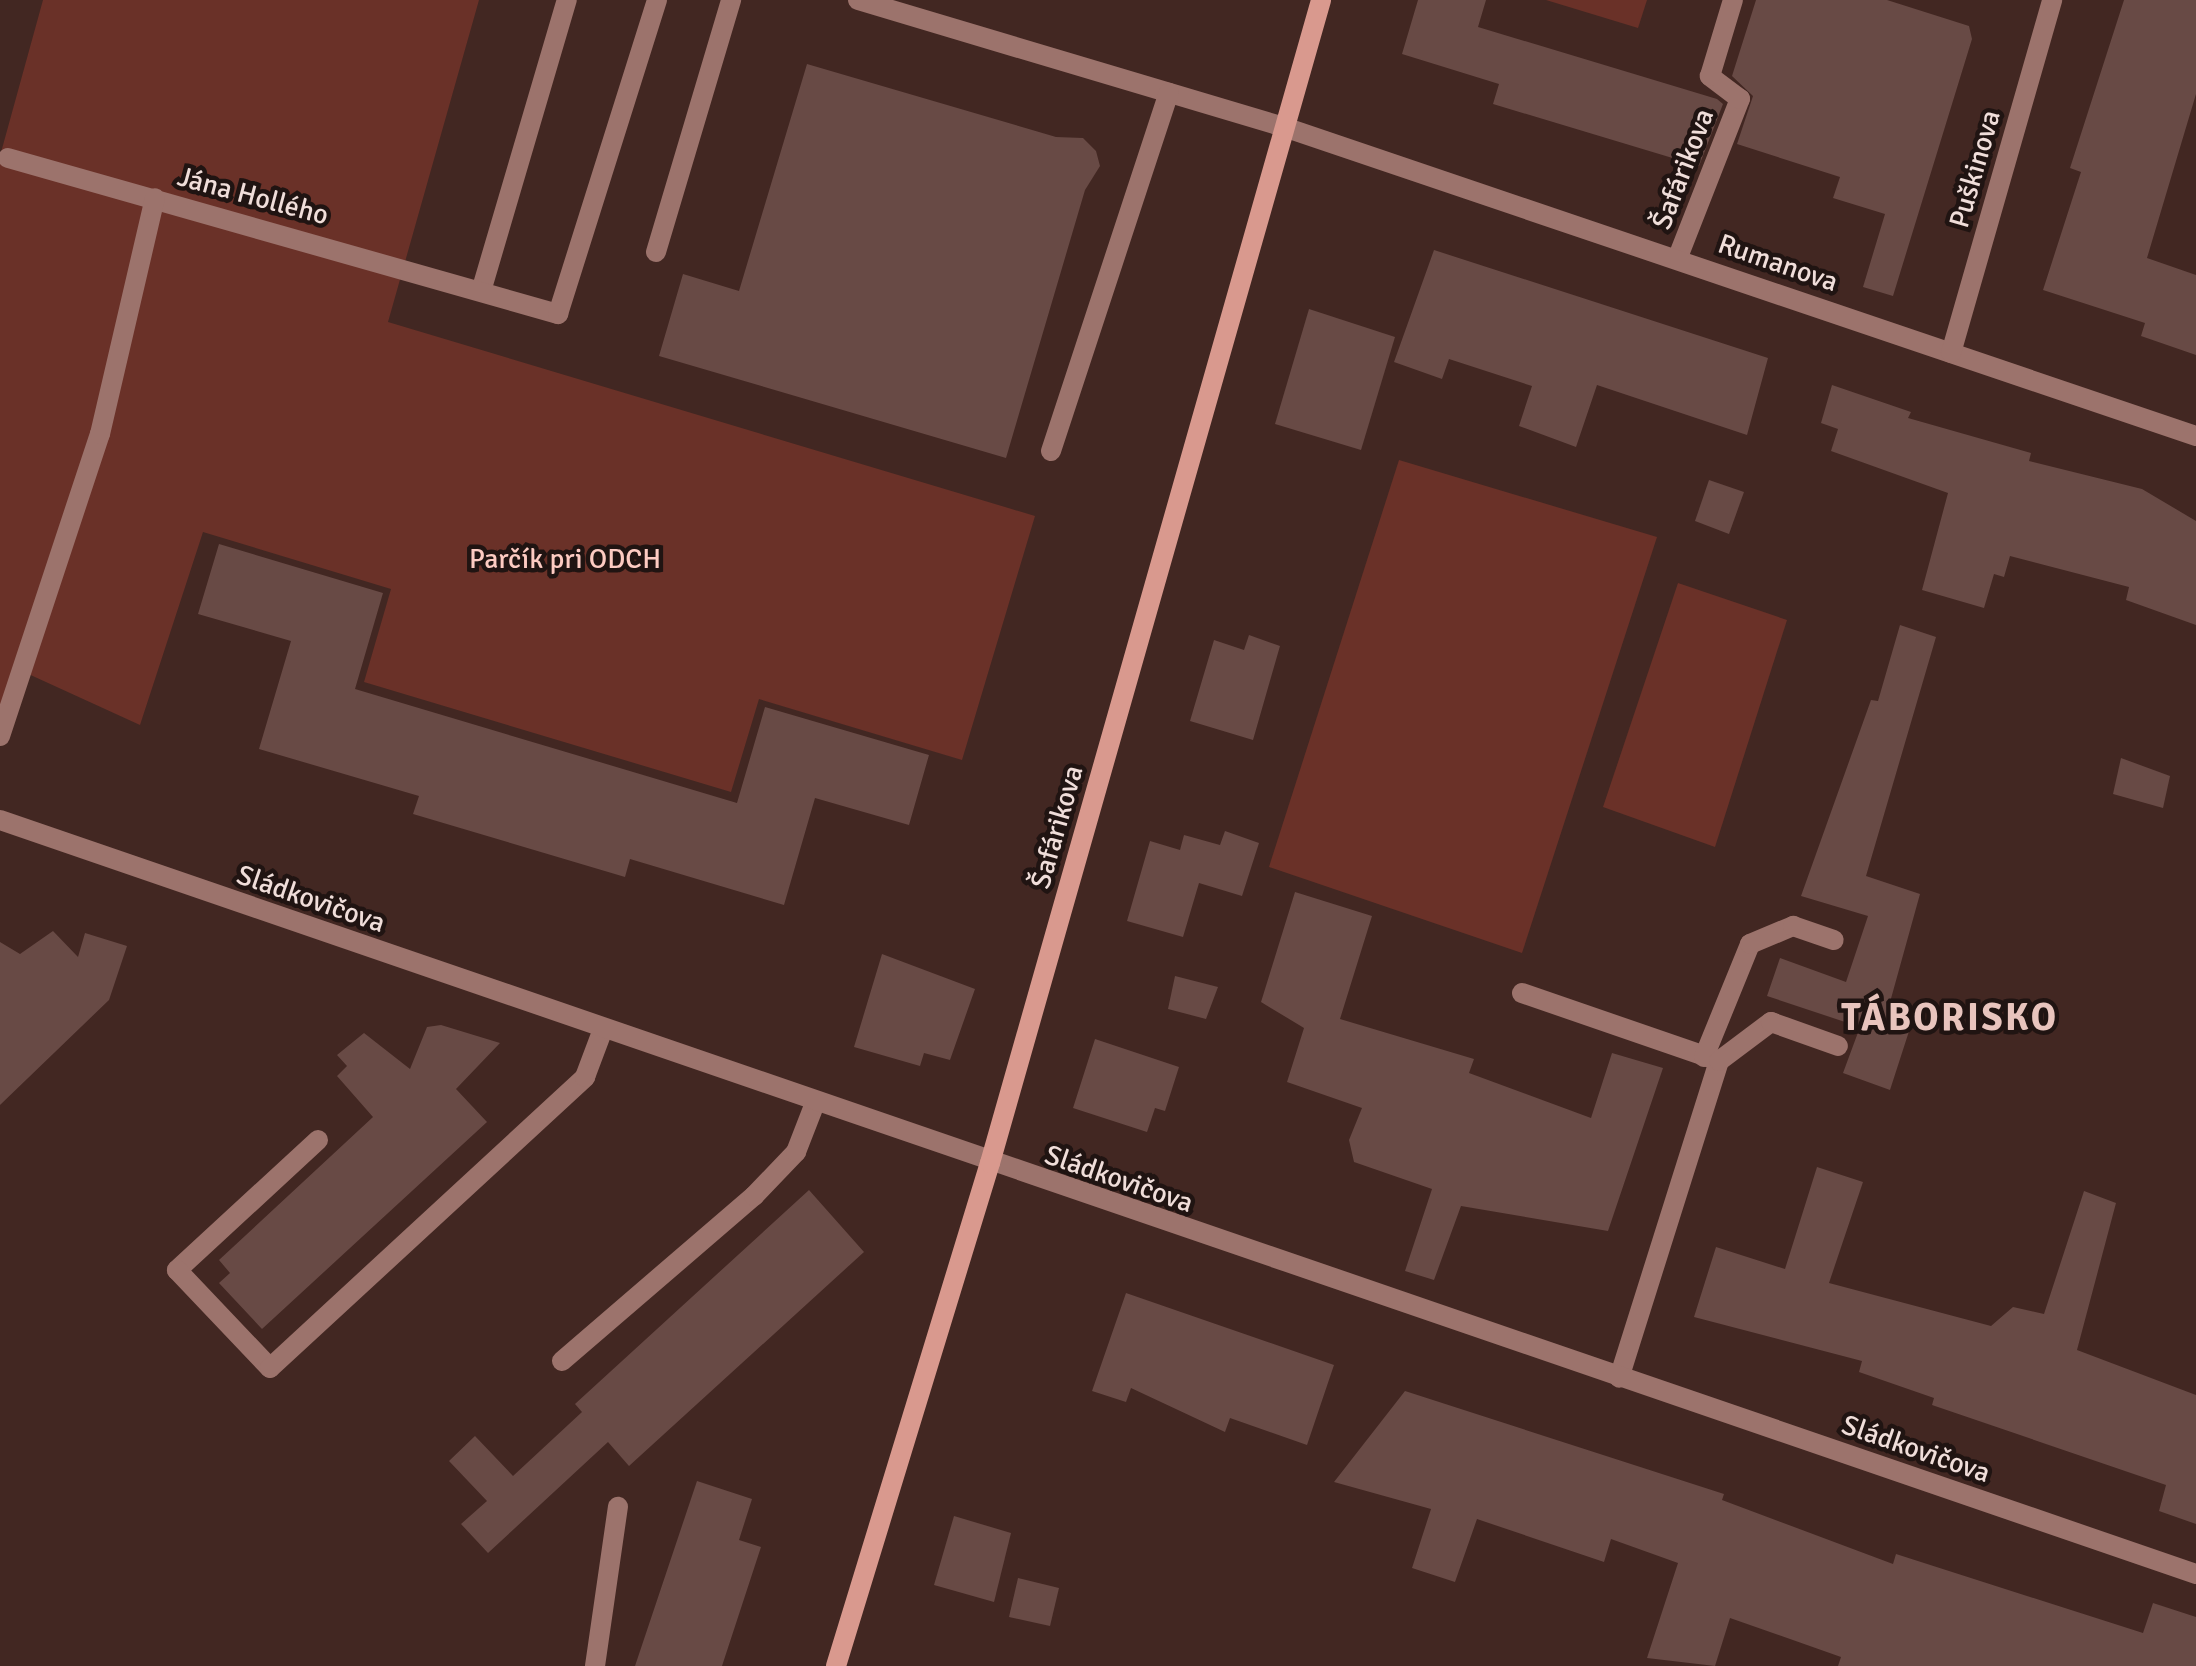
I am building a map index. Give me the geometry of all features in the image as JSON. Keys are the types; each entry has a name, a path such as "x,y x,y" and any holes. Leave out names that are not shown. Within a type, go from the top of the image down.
{"street":[{"path":"482,288 567,0"},
{"name":"Jána Hollého","path":"4,157 482,288 558,314 657,0"},
{"path":"656,252 731,0"},
{"name":"Rumanova","path":"858,0 1284,127 2196,436"},
{"name":"Šafárikova","path":"836,1666 990,1164 1321,0"},
{"name":"Šafárikova","path":"1678,258 1740,100 1710,76 1733,0"},
{"name":"Puškinova","path":"1951,352 2052,0"},
{"path":"1051,452 1168,93"},
{"path":"0,736 100,434 155,198"},
{"name":"Sládkovičova","path":"0,820 990,1164 2196,1574"},
{"path":"1619,1378 1711,1059 1750,944 1793,926 1834,940"},
{"path":"1522,993 1711,1059"},
{"path":"1711,1059 1771,1022 1838,1046"},
{"path":"318,1140 177,1270 270,1368 585,1076 603,1029"},
{"path":"562,1361 754,1196 796,1152 815,1103"},
{"path":"595,1666 618,1507"}],"green space":[{"name":"Parčík pri ODCH","path":"43,0 479,0 388,322 1035,516 962,760 759,699 731,792 364,682 391,589 203,532 140,725 24,672 0,741 0,156"},
{"path":"1546,0 1647,0 1638,28"},
{"path":"1399,460 1657,537 1522,953 1269,867"},
{"path":"1678,583 1787,620 1715,847 1603,807"}],"building":[{"path":"1418,0 1486,0 1478,27 1717,99 1723,104 1699,166 1493,104 1499,84 1402,54"},
{"path":"1756,0 1887,0 1969,26 1972,39 1893,296 1863,287 1885,214 1833,198 1840,177 1737,144 1753,96 1732,76"},
{"path":"2124,0 2196,0 2196,94 2147,258 2196,275 2196,355 2141,336 2145,323 2043,290 2081,172 2070,168"},
{"path":"807,64 1056,137 1083,138 1096,151 1100,166 1085,190 1006,458 659,356 683,274 739,291"},
{"path":"1434,250 1768,358 1747,435 1597,385 1576,447 1519,426 1532,386 1449,359 1442,379 1394,362"},
{"path":"1309,309 1395,337 1361,450 1275,424"},
{"path":"1832,385 1911,412 1908,418 2031,453 2029,461 2142,489 2196,521 2196,625 2126,600 2129,587 2010,556 2004,577 1994,574 1984,608 1922,590 1948,493 1831,451 1838,429 1821,423"},
{"path":"1709,480 1744,492 1729,534 1695,521"},
{"path":"219,544 383,593 355,689 737,803 765,707 929,755 909,825 815,798 784,905 630,859 625,877 413,814 419,796 259,749 291,641 198,614"},
{"path":"1900,625 1936,637 1866,876 1920,894 1887,1013 1912,1022 1890,1090 1843,1073 1860,1027 1767,996 1780,958 1846,982 1868,916 1801,896 1871,700 1878,701"},
{"path":"1249,635 1280,646 1253,740 1190,721 1214,640 1244,650"},
{"path":"2121,758 2170,776 2163,808 2113,794"},
{"path":"1225,831 1259,843 1242,896 1199,883 1183,937 1127,921 1150,841 1180,850 1184,835 1220,845"},
{"path":"1295,892 1372,916 1340,1019 1474,1059 1469,1073 1591,1118 1612,1053 1663,1068 1608,1231 1461,1206 1434,1280 1405,1271 1432,1189 1354,1162 1349,1140 1362,1108 1287,1082 1304,1028 1261,1002"},
{"path":"53,931 78,957 85,933 127,946 109,1000 0,1105 0,942 20,954"},
{"path":"882,954 975,989 950,1060 924,1053 920,1066 854,1047"},
{"path":"1175,976 1218,987 1206,1019 1168,1009"},
{"path":"441,1025 500,1043 456,1089 487,1122 262,1329 219,1283 230,1273 219,1260 373,1117 337,1076 347,1066 337,1055 364,1033 410,1069 427,1027"},
{"path":"1095,1039 1179,1067 1165,1111 1155,1108 1147,1132 1073,1108"},
{"path":"1817,1167 1863,1182 1829,1283 1991,1326 2013,1307 2044,1314 2084,1191 2116,1203 2077,1350 2196,1395 2196,1524 2159,1511 2166,1485 1932,1405 1934,1398 1859,1372 1862,1361 1694,1317 1716,1247 1785,1269"},
{"path":"809,1190 864,1252 629,1466 608,1442 488,1553 461,1524 487,1501 449,1461 475,1436 513,1476 582,1412 575,1404"},
{"path":"1126,1293 1334,1365 1307,1445 1230,1418 1225,1432 1131,1388 1126,1402 1092,1391"},
{"path":"1405,1391 1724,1494 1722,1500 1893,1564 1896,1554 2143,1633 2153,1603 2196,1617 2196,1666 1838,1666 1841,1657 1730,1618 1715,1666 1647,1658 1678,1563 1611,1539 1604,1562 1477,1519 1455,1582 1412,1568 1431,1509 1334,1482"},
{"path":"697,1481 752,1499 739,1540 761,1547 722,1666 635,1666"},
{"path":"954,1516 1011,1533 994,1602 934,1585"},
{"path":"1018,1578 1059,1588 1050,1626 1009,1617"}],"district":[{"name":"TÁBORISKO","path":"1950,1018"}]}
